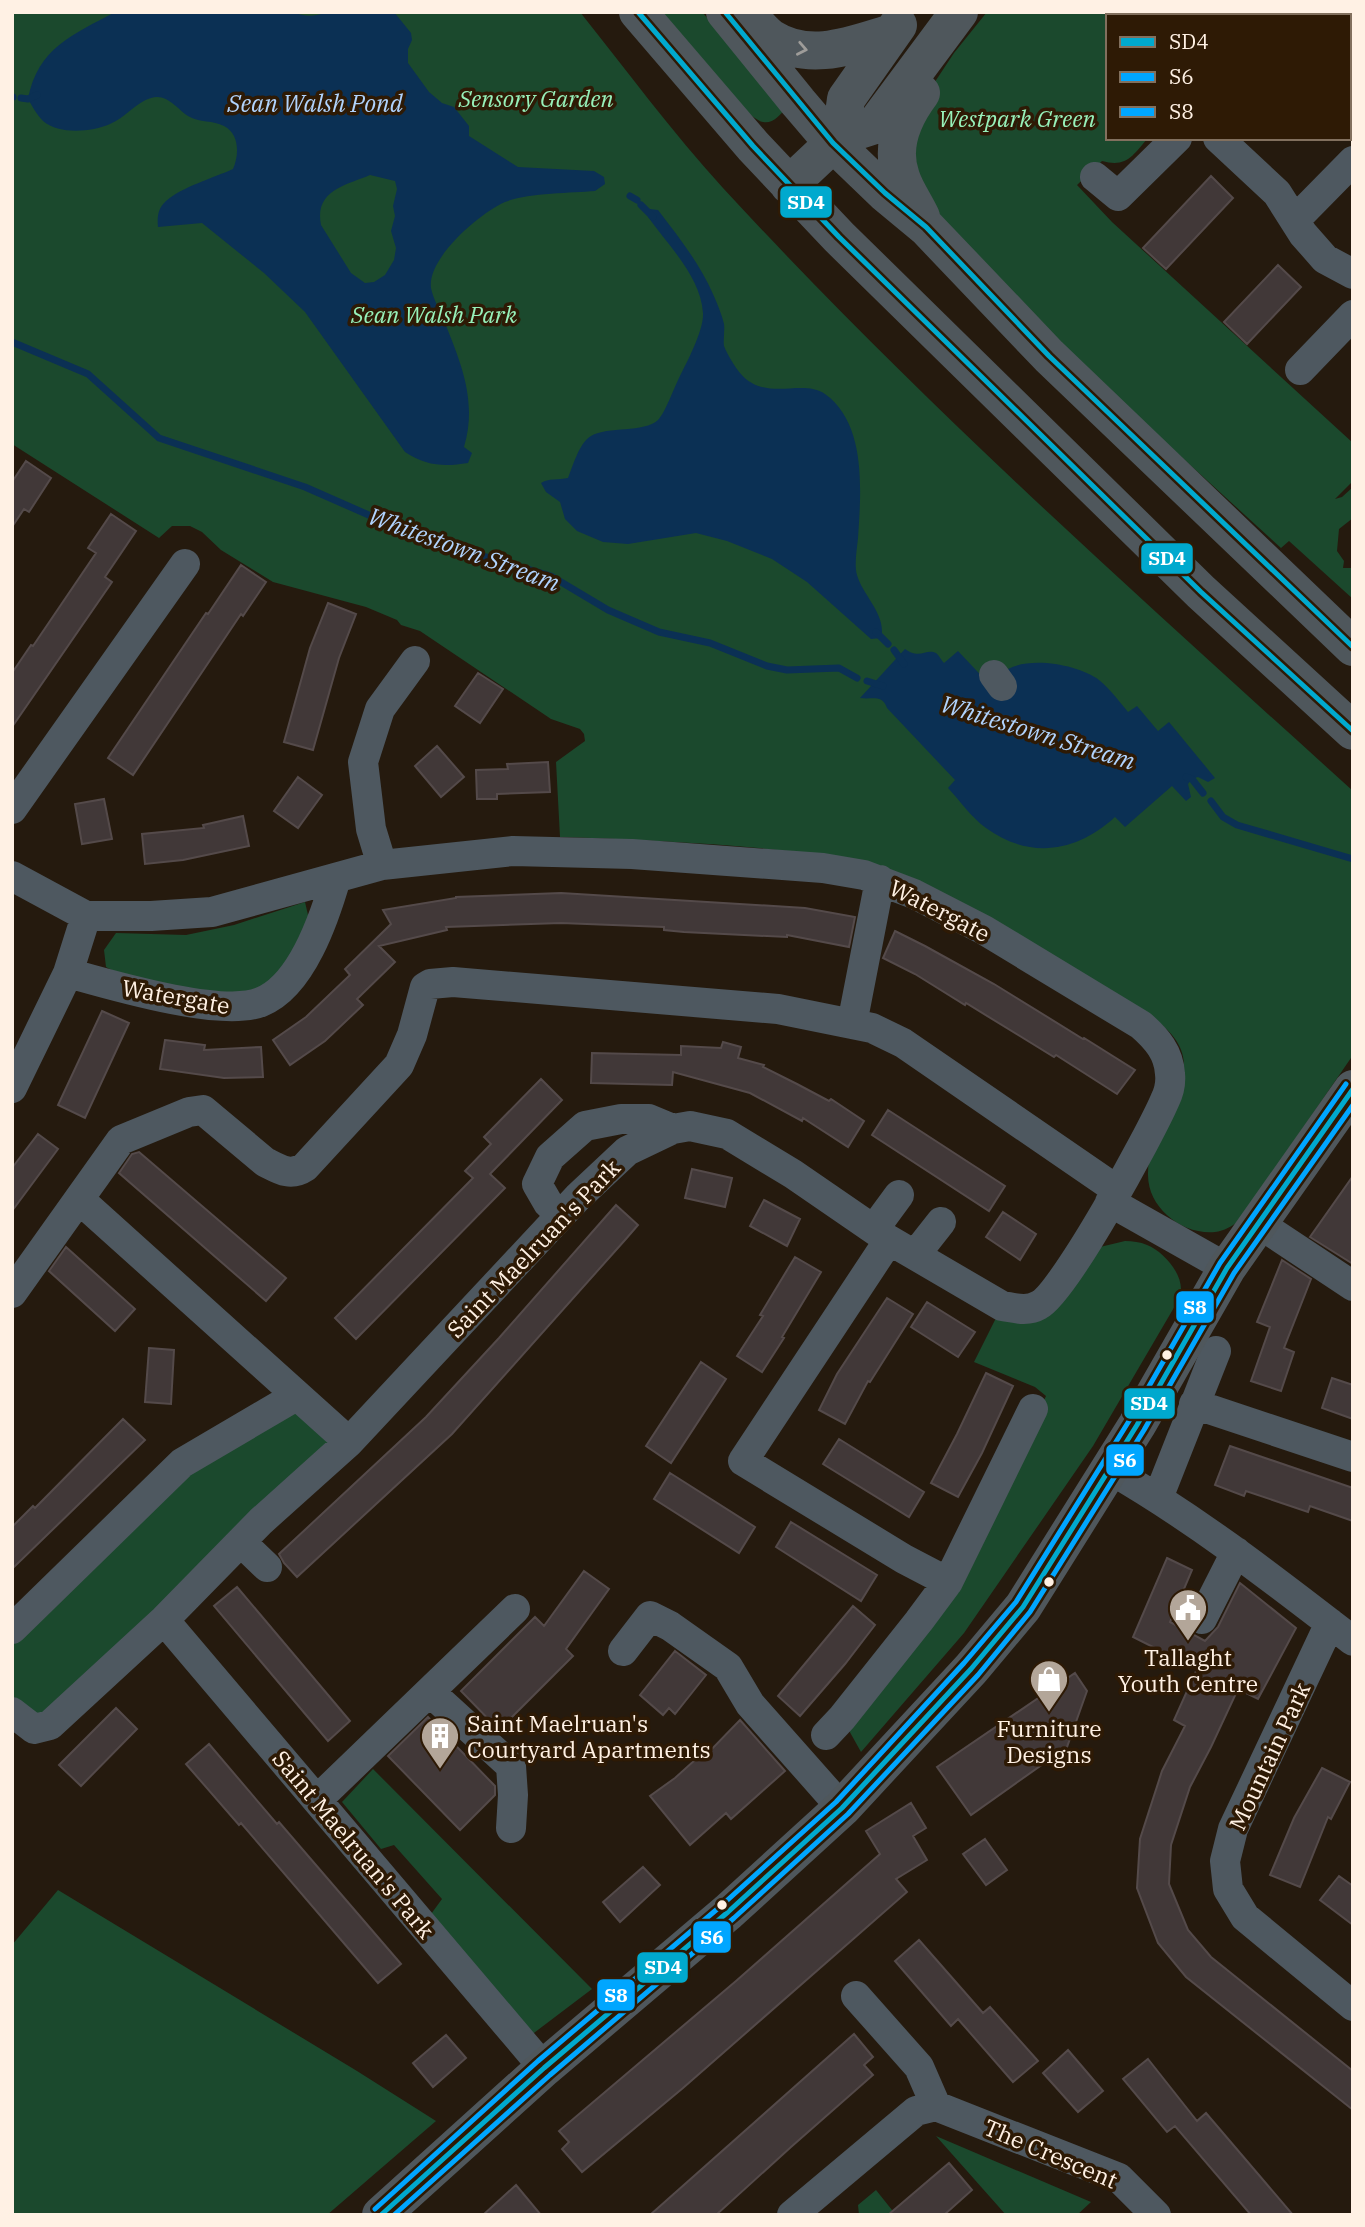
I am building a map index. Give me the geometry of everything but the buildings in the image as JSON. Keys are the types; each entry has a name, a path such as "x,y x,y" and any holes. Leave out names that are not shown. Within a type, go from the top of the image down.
{"main road":[{"path":"638,12 789,185 952,349 1201,592 1353,731"},
{"path":"725,12 798,102 837,139 885,193 926,227 1049,356 1353,647"},
{"path":"747,12 768,36 786,46 807,51 841,49 900,22"},
{"path":"789,185 837,139 875,125 959,12"},
{"path":"926,227 900,175 897,146 902,124 910,108 981,12"},
{"path":"837,139 846,99 900,22"},
{"path":"394,2211 544,2068 728,1912 842,1808 971,1669 1023,1606 1109,1469 1227,1268 1353,1090"}],"street":[{"path":"1095,177 1118,196 1175,140"},
{"path":"1220,140 1277,193 1303,234 1325,258 1353,274"},
{"path":"1295,220 1353,160"},
{"path":"1300,370 1353,315"},
{"path":"12,809 185,564"},
{"path":"382,865 371,829 363,762 380,709 415,662"},
{"name":"Watergate","path":"12,876 86,915 151,916 212,912 382,865 513,851 632,854 814,867 880,880 914,894 984,930 1141,1026 1162,1047 1171,1073 1170,1088 1114,1196"},
{"name":"Watergate","path":"68,974 202,1003 238,1008 263,1002 284,986 307,957 336,878"},
{"path":"852,1024 880,880"},
{"path":"12,1088 68,974 86,915"},
{"path":"12,1293 121,1140 196,1110 203,1110 265,1162 286,1172 297,1172 316,1157 399,1065 412,1035 425,987 453,982 778,1009 872,1028 903,1043 1114,1196 1227,1268"},
{"path":"560,1215 548,1203 537,1184 550,1157 586,1126 621,1119 649,1119 673,1129"},
{"name":"Saint Maelruan's Park","path":"12,1712 33,1729 50,1726 164,1620 261,1521 349,1442 560,1215 627,1151 673,1129 690,1126 727,1134 793,1174 881,1235 1002,1306 1023,1310 1041,1305 1063,1278 1114,1196"},
{"path":"899,1195 881,1235 743,1461 904,1559 947,1581"},
{"path":"80,1200 349,1442"},
{"path":"1263,1216 1353,1274"},
{"path":"1263,1216 1353,1286"},
{"path":"915,1255 941,1222"},
{"path":"1158,1498 1216,1351"},
{"path":"12,1629 182,1463 296,1396"},
{"path":"1194,1404 1353,1457"},
{"path":"826,1735 919,1621 947,1581 1033,1409"},
{"name":"Mountain Park","path":"1109,1469 1158,1498 1236,1552 1342,1632 1233,1829 1225,1861 1228,1889 1245,1917 1353,2006"},
{"path":"240,1542 267,1567"},
{"path":"1202,1619 1236,1552"},
{"path":"317,1800 515,1609"},
{"path":"623,1651 650,1616 670,1626 728,1667 750,1704 842,1808"},
{"name":"Saint Maelruan's Park","path":"164,1620 544,2068"},
{"path":"430,1692 511,1766 511,1828"},
{"path":"811,2209 916,2111 936,2106 919,2067 856,1996"},
{"name":"The Crescent","path":"936,2106 1119,2178 1156,2215"}],"green space":[{"name":"Sean Walsh Park","path":"12,12 580,12 704,167 874,345 1031,497 1353,791 1353,1055 1239,1221 1215,1232 1191,1229 1169,1217 1154,1198 1148,1175 1149,1161 1178,1096 1184,1059 1170,1032 1151,1016 852,859 706,844 560,837 556,762 585,741 580,729 551,719 420,631 401,625 397,620 366,607 273,582 221,550 202,532 190,526 172,526 159,538 12,444"},
{"path":"661,12 702,12 786,108 770,122 754,117 726,91"},
{"name":"Westpark Green","path":"987,12 1127,12 1106,14 1106,140 1146,140 1124,161 1102,161 1077,185 1112,222 1353,443 1353,481 1335,499 1342,497 1353,487 1353,518 1339,529 1337,551 1344,561 1343,568 1353,568 1353,599 1289,541 1281,548 1095,378 923,200 912,184 911,118 954,53"},
{"path":"305,902 311,928 269,988 239,1000 123,976 106,967 104,950 116,933 186,935 234,925"},
{"path":"1125,1241 1147,1245 1167,1260 1178,1275 1181,1291 1179,1299 1093,1446 964,1633 861,1752 842,1718 1035,1419 1046,1396 1035,1387 974,1362 996,1318 1100,1247"},
{"path":"296,1396 349,1442 50,1725 12,1712 12,1629 182,1463"},
{"path":"373,1769 592,1989 522,2042 423,1925 442,1899 394,1845 381,1849 342,1802"},
{"path":"58,1890 436,2121 327,2215 12,2215 12,1945"},
{"path":"936,2136 1091,2202 1077,2215 1006,2215"},
{"path":"876,2190 896,2215 859,2215 858,2205"}],"water":[{"name":"Sean Walsh Pond","path":"115,12 293,12 310,16 327,12 394,12 411,33 408,63 429,92 442,103 454,107 469,126 469,136 518,167 594,171 604,177 605,184 595,191 536,195 505,202 470,226 437,263 431,288 461,365 468,397 468,430 464,447 472,453 468,463 435,464 405,452 305,312 264,273 202,223 158,227 159,213 166,201 189,187 233,169 237,146 229,130 220,124 188,116 167,100 157,97 140,103 115,121 94,129 67,130 41,119 28,99 40,67 49,55 72,36","holes":["370,175 395,181 395,216 391,231 396,248 394,260 385,275 374,282 365,283 351,273 321,225 322,204 334,191"]},
{"path":"650,209 658,210 702,272 723,320 724,346 740,373 761,387 806,388 825,394 839,407 848,423 855,441 860,480 856,571 881,621 881,638 871,639 807,582 772,559 727,541 696,533 628,544 603,542 577,531 565,519 560,502 546,492 541,483 568,478 580,449 591,436 607,431 644,427 658,420 694,346 703,320 701,300 690,274 648,217"},
{"path":"905,649 915,654 936,653 944,663 958,651 992,687 1001,674 1022,664 1064,666 1090,674 1107,687 1128,712 1137,706 1158,731 1169,722 1215,778 1208,782 1198,777 1192,779 1188,784 1191,797 1186,801 1172,786 1125,827 1115,817 1085,838 1069,844 1053,848 1019,845 986,828 966,809 948,788 955,780 882,701 876,698 860,698"}],"waterway":[{"path":"21,98 28,99 37,95"},
{"path":"630,196 637,200"},
{"path":"641,205 653,217"},
{"name":"Whitestown Stream","path":"12,342 88,374 159,438 305,487 421,538 551,576 608,610 659,632 710,643 767,666 787,670 839,668 857,678"},
{"path":"876,632 888,644"},
{"path":"894,650 904,664"},
{"name":"Whitestown Stream","path":"867,681 883,686"},
{"name":"Whitestown Stream","path":"1186,777 1192,779 1203,793"},
{"name":"Whitestown Stream","path":"1211,801 1223,817 1237,825 1353,859"}],"transit line":[{"name":"SD4","path":"638,12 753,146 839,237 1201,592 1353,731"},
{"name":"SD4","path":"725,12 833,143 885,193 926,227 1049,356 1353,647"},
{"name":"S8","path":"375,2209 538,2061 722,1905 836,1802 964,1663 1016,1602 1129,1421 1220,1263 1346,1084"},
{"name":"SD4","path":"381,2215 544,2068 728,1912 842,1808 971,1669 1023,1607 1137,1425 1227,1268 1353,1089"},
{"name":"S6","path":"394,2215 550,2075 734,1918 848,1814 978,1675 1030,1612 1144,1430 1234,1273 1353,1105"}],"place":[{"name":"Tallaght Youth Centre","path":"1188,1642"},
{"name":"Furniture Designs","path":"1049,1713"},
{"name":"Saint Maelruan's Courtyard Apartments","path":"440,1770"}],"park label":[{"name":"Sensory Garden","path":"536,98"}]}
